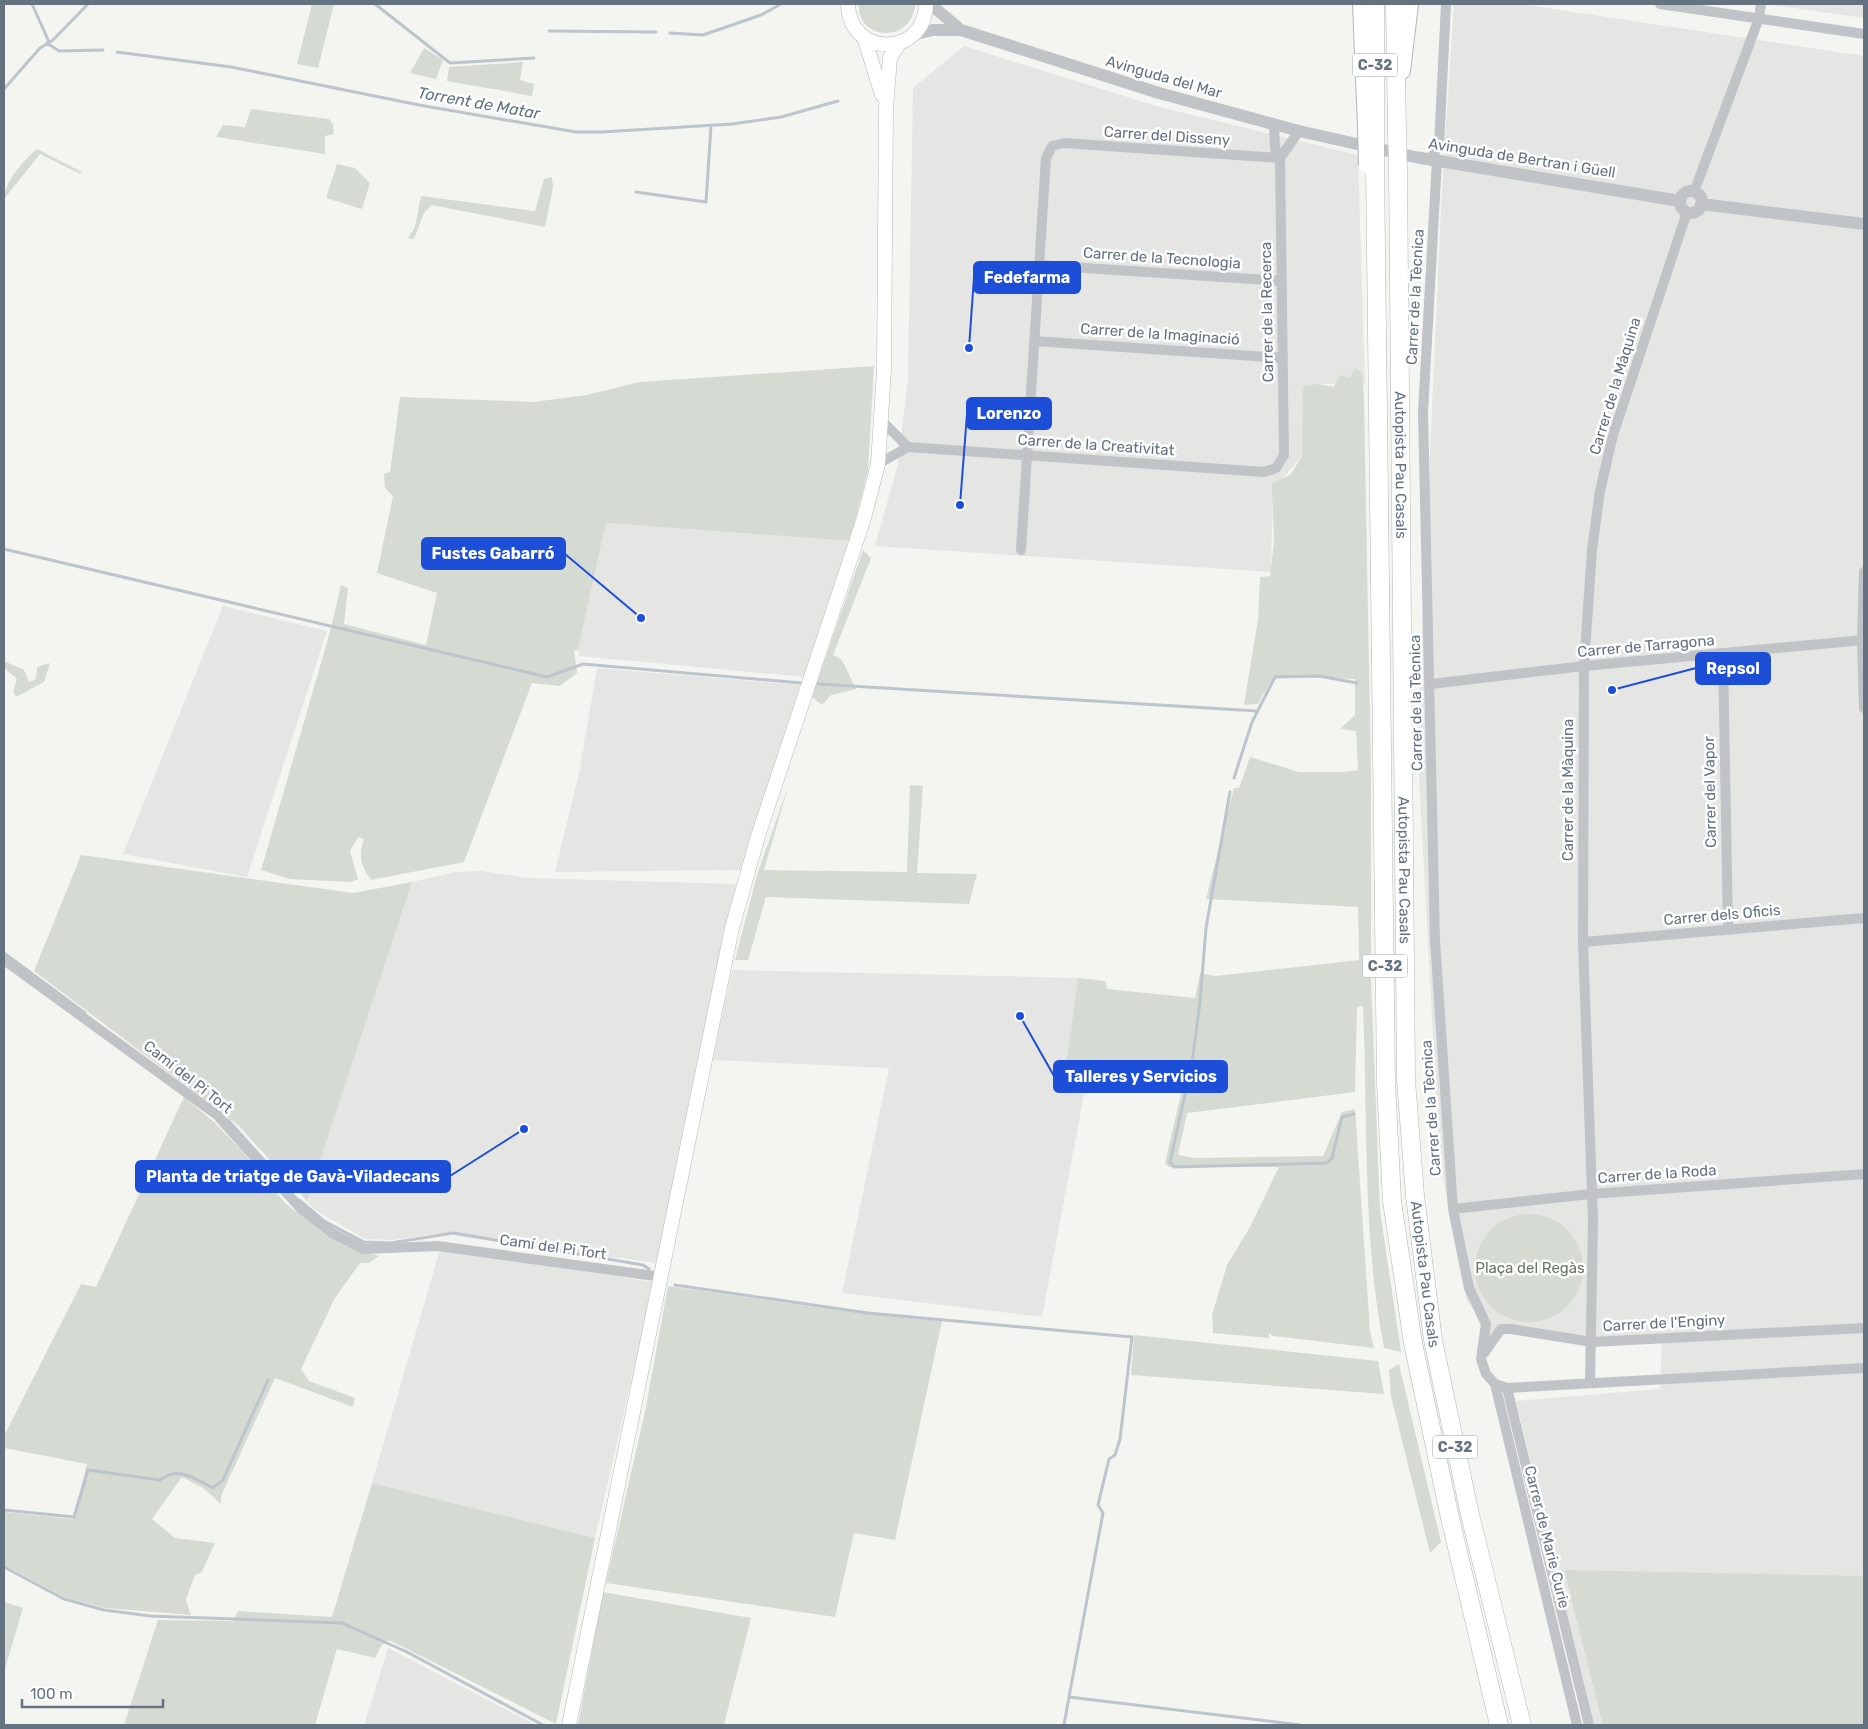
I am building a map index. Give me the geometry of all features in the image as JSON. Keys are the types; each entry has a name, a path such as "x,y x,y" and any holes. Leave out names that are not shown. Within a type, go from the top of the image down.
{"highway":[{"path":"1361,4 1370,126"},
{"name":"Autopista Pau Casals","path":"1375,4 1370,126 1371,165 1374,185 1386,1082 1392,1201 1420,1384 1499,1725"},
{"name":"Autopista Pau Casals","path":"1396,4 1406,1080 1415,1196 1432,1340 1470,1515 1522,1722"},
{"path":"1397,124 1410,4"}],"main road":[{"path":"847,6 852,24 864,37 881,44 900,42 912,35 922,23 926,4"},
{"path":"864,37 886,108"},
{"path":"569,1725 662,1277 706,1050 743,886 861,528 878,464 882,421 886,108 890,58 900,42"}],"street":[{"name":"Avinguda del Mar","path":"930,4 961,30"},
{"name":"Carrer de la Tècnica","path":"1446,4 1438,146 1434,159 1423,412 1431,684 1435,940 1453,1209 1469,1288 1486,1324 1480,1359"},
{"path":"1660,4 1864,34"},
{"path":"1694,192 1759,18 1761,4"},
{"name":"Avinguda del Mar","path":"912,35 933,30 961,30 1159,93 1274,125 1360,145"},
{"name":"Carrer de la Recerca","path":"1274,125 1275,149 1280,158 1284,455 1280,465"},
{"path":"1280,158 1299,131"},
{"name":"Carrer del Disseny","path":"1039,265 1046,158 1052,146 1064,143 1280,158"},
{"name":"Avinguda de Bertran i Güell","path":"1360,145 1680,201"},
{"path":"1694,192 1700,196 1702,204 1696,211 1687,212 1682,208 1680,201 1685,193 1694,192"},
{"path":"1702,204 1864,224"},
{"name":"Carrer de la Màquina","path":"1590,1382 1593,1221 1583,942 1584,666 1592,550 1600,491 1613,435 1687,212"},
{"path":"1021,550 1039,265"},
{"name":"Carrer de la Tecnologia","path":"1039,265 1282,281"},
{"name":"Carrer de la Imaginació","path":"1034,341 1282,358"},
{"path":"878,464 908,447 882,421"},
{"name":"Carrer de la Creativitat","path":"908,447 1264,472 1272,471 1280,465"},
{"path":"1864,572 1864,708"},
{"name":"Carrer de Tarragona","path":"1431,684 1584,666 1863,640"},
{"name":"Carrer del Vapor","path":"1723,654 1728,929"},
{"name":"Carrer dels Oficis","path":"1583,942 1864,918"},
{"name":"Camí del Pi Tort","path":"4,960 217,1115 301,1209 332,1233 364,1249 438,1246 662,1277"},
{"name":"Carrer de la Roda","path":"1453,1209 1591,1194 1864,1174"},
{"name":"Carrer de l'Enginy","path":"1480,1359 1501,1330 1511,1329 1592,1342 1864,1328"},
{"name":"Carrer de Marie Curie","path":"1480,1359 1486,1374 1495,1384 1577,1725"},
{"path":"1495,1384 1508,1388 1864,1368"},
{"name":"Carrer de Marie Curie","path":"1508,1388 1590,1725"}],"shaded area":[{"path":"1454,4 1521,4 1864,56 1864,1725 1594,1725 1516,1401 1660,1389 1662,1339 1592,1342 1501,1330 1490,1343 1486,1324 1467,1301 1440,1164 1417,742 1442,188"},
{"path":"1765,4 1864,4 1864,18"},
{"path":"964,46 1156,106 1358,155 1365,384 1318,384 1302,456 1273,490 1271,572 875,546 898,464 908,377 913,88"},
{"path":"606,523 850,541 805,677 579,656 578,650"},
{"path":"223,606 327,631 247,877 123,854"},
{"path":"597,668 800,685 740,870 555,872 580,768"},
{"path":"481,871 528,878 737,884 656,1263 441,1233 393,1240 365,1239 315,1210 307,1201 412,882 455,872"},
{"path":"732,970 1078,978 1064,1077 1087,1079 1042,1317 842,1293 889,1068 713,1060"},
{"path":"445,1250 654,1282 595,1538 372,1483 439,1253"},
{"path":"388,1648 536,1725 364,1725"}],"green space":[{"path":"312,4 334,4 318,68 297,64"},
{"path":"859,4 915,4 912,17 905,26 896,31 885,33 875,31 866,25 860,16"},
{"path":"424,48 443,60 436,79 410,73"},
{"path":"523,62 520,80 534,84 532,96 447,81 449,67"},
{"path":"251,109 329,119 333,124 334,134 325,136 325,154 216,137 223,125 245,127"},
{"path":"37,149 82,172 80,174 40,154 4,199 11,179 26,159"},
{"path":"337,164 355,168 370,183 362,209 326,198"},
{"path":"552,177 553,187 545,227 432,205 424,213 414,239 408,238 415,227 421,196 535,211 544,179"},
{"path":"874,366 868,470 850,541 606,523 578,650 574,650 577,673 560,686 532,683 464,862 371,880 365,870 361,855 364,839 358,837 350,851 358,879 351,882 290,879 261,870 330,632 341,585 348,588 344,624 426,645 437,593 377,573 393,496 385,488 384,474 390,472 400,397 534,402 586,395 640,382"},
{"path":"1355,368 1362,373 1364,399 1371,773 1371,979 1380,1211 1401,1352 1384,1348 1372,1263 1367,1178 1363,1006 1357,1007 1355,1092 1187,1113 1178,1155 1195,1158 1323,1156 1342,1112 1355,1109 1370,1331 1374,1348 1273,1336 1269,1333 1269,1338 1213,1333 1212,1315 1227,1265 1250,1227 1279,1167 1169,1167 1165,1163 1181,1094 1178,1086 1135,1077 1064,1078 1078,978 1105,981 1107,989 1195,998 1200,973 1215,976 1359,960 1358,907 1206,899 1234,788 1239,788 1250,757 1299,772 1345,772 1358,770 1356,731 1340,729 1355,715 1355,679 1274,676 1258,704 1244,705 1258,619 1260,577 1270,576 1274,543 1272,484 1291,474 1302,456 1303,386 1318,384 1334,387 1340,375 1350,378"},
{"path":"863,550 871,558 833,655 842,660 856,689 831,695 822,705 812,697"},
{"path":"4,661 24,670 29,682 36,679 37,667 50,663 44,682 16,697 13,691 17,679 4,668"},
{"path":"789,784 764,870 907,872 910,785 923,786 917,873 977,874 969,904 766,897 748,960 735,960 757,875"},
{"path":"81,855 353,893 412,882 307,1201 238,1125 34,971"},
{"path":"184,1097 214,1122 241,1150 285,1203 321,1231 346,1246 379,1256 369,1263 360,1263 335,1298 301,1369 309,1381 355,1398 353,1407 275,1378 221,1496 221,1504 203,1488 182,1477 152,1519 175,1538 215,1543 202,1572 195,1575 186,1600 191,1615 105,1608 64,1597 4,1565 4,1512 73,1519 87,1464 4,1448 4,1436 81,1284 96,1287"},
{"name":"Plaça del Regàs","path":"1529,1214 1550,1218 1567,1230 1579,1247 1583,1268 1579,1289 1567,1306 1550,1318 1529,1322 1508,1318 1491,1306 1479,1289 1475,1268 1479,1247 1491,1230 1508,1218"},
{"path":"668,1286 828,1309 942,1321 895,1540 854,1533 835,1617 606,1583 645,1412"},
{"path":"1134,1335 1378,1361 1384,1394 1131,1375"},
{"path":"1399,1364 1441,1542 1430,1553 1391,1396 1389,1370"},
{"path":"372,1483 595,1538 556,1724 389,1640 381,1646 375,1658 337,1649 315,1725 124,1725 158,1620 233,1621 238,1611 332,1617"},
{"path":"1564,1570 1864,1576 1864,1725 1603,1725"},
{"path":"603,1592 751,1618 724,1725 578,1725"},
{"path":"4,1602 23,1608 4,1672"}],"waterway":[{"path":"32,4 49,42"},
{"path":"4,89 40,48 53,40 88,4"},
{"path":"375,4 450,63 534,58"},
{"path":"670,33 703,35 761,15 781,4"},
{"path":"549,31 656,32"},
{"path":"47,43 59,51 103,50"},
{"name":"Torrent de Matar","path":"117,52 231,67 419,105 576,132 732,124 781,117 838,101"},
{"path":"636,192 706,202 711,126"},
{"path":"4,549 547,677 583,664 801,683"},
{"path":"1234,778 1252,722 1275,677 1319,676 1357,683"},
{"path":"818,684 1257,711"},
{"path":"1230,792 1206,928 1200,1002 1192,1063 1170,1162 1174,1167 1327,1163 1332,1158 1342,1117 1354,1114"},
{"path":"4,953 85,1013"},
{"path":"228,1120 281,1179"},
{"path":"299,1200 324,1221 364,1242 391,1243 453,1233 643,1265 649,1269"},
{"path":"675,1285 868,1313 1132,1337 1120,1439 1115,1455 1109,1459 1098,1505 1103,1513 1069,1697 1300,1725"},
{"path":"4,1510 74,1517 88,1470 160,1480 173,1474 187,1475 213,1488 223,1480 268,1380"},
{"path":"4,1567 64,1599 104,1610 150,1616 342,1623 407,1652 543,1725"},
{"path":"1064,1725 1069,1697"}],"place":[{"name":"Fedefarma","path":"969,348"},
{"name":"Lorenzo","path":"960,505"},
{"name":"Fustes Gabarró","path":"641,618"},
{"name":"Repsol","path":"1612,690"},
{"name":"Talleres y Servicios","path":"1020,1016"},
{"name":"Planta de triatge de Gavà-Viladecans","path":"524,1129"}]}
